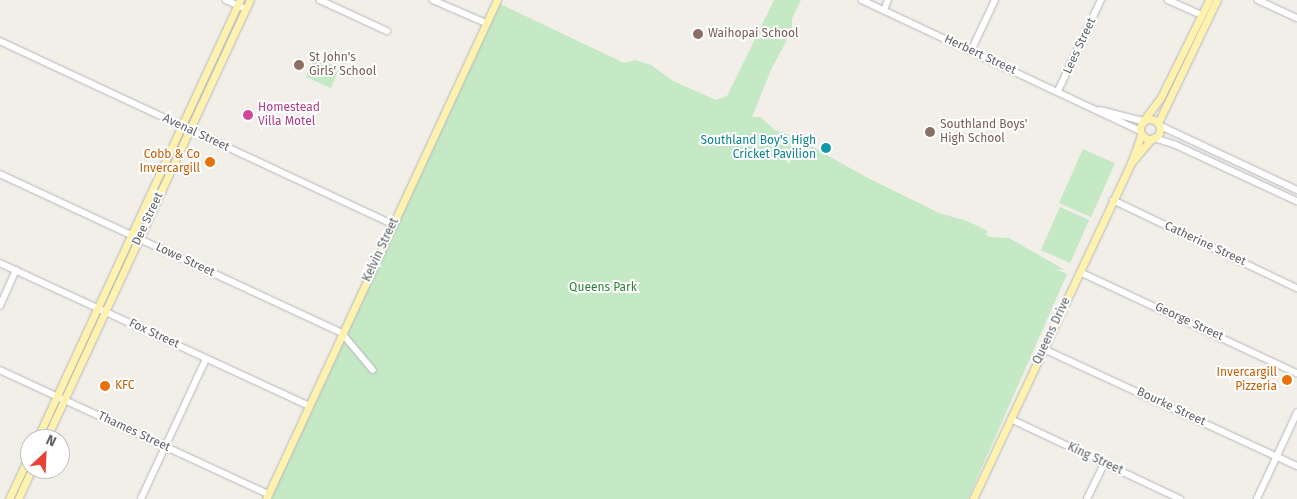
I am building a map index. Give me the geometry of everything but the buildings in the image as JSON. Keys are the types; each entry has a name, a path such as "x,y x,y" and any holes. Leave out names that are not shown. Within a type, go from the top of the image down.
{"main road":[{"name":"Dee Street","path":"51,429 250,0"},
{"name":"Kelvin Street","path":"267,497 496,0"},
{"path":"1140,133 1143,121 1161,97 1209,0"},
{"path":"1153,139 1159,132 1158,124 1217,0"},
{"name":"Dee Street","path":"42,429 239,3"},
{"name":"Herbert Street","path":"1143,121 1149,119 1158,124"},
{"name":"Herbert Street","path":"1140,133 1153,139"},
{"name":"Queens Drive","path":"972,499 1131,163 1140,133"},
{"name":"Queens Drive","path":"1131,163 1153,139"},
{"path":"9,499 20,475"},
{"path":"18,499 27,479"}],"street":[{"path":"226,0 239,3 246,9"},
{"path":"320,0 387,31"},
{"path":"433,0 486,24"},
{"name":"Herbert Street","path":"862,0 1098,110 1140,133"},
{"path":"884,10 888,0"},
{"path":"971,51 994,0"},
{"name":"Lees Street","path":"1058,91 1101,0"},
{"path":"1168,0 1202,16"},
{"path":"1258,0 1297,18"},
{"name":"Avenal Street","path":"0,42 393,224"},
{"name":"Herbert Street","path":"1098,110 1143,121"},
{"name":"Herbert Street","path":"1158,124 1297,190"},
{"name":"Herbert Street","path":"1153,139 1174,144 1297,201"},
{"name":"Lowe Street","path":"0,174 342,333"},
{"path":"1267,187 1271,178"},
{"name":"Catherine Street","path":"1114,200 1297,288"},
{"name":"Fox Street","path":"0,263 309,406"},
{"path":"0,306 16,270"},
{"name":"George Street","path":"1080,272 1297,373"},
{"path":"342,333 373,370"},
{"name":"Bourke Street","path":"1044,348 1297,466"},
{"path":"141,499 206,358"},
{"name":"Thames Street","path":"0,370 267,497"},
{"path":"1257,499 1297,413"},
{"name":"King Street","path":"1011,420 1180,499"},
{"path":"1088,499 1104,464"}],"green space":[{"name":"Queens Park","path":"774,0 801,0 792,19 792,30 771,70 752,117 760,117 775,130 795,137 866,177 939,213 967,221 988,231 986,235 991,237 1009,238 1065,270 1056,269 1067,274 968,499 271,499 500,4 624,63 635,60 651,65 673,81 716,100 727,96"},
{"path":"315,57 340,68 331,88 306,77"},
{"path":"1083,149 1115,163 1091,217 1059,203"},
{"path":"1060,207 1089,220 1070,263 1041,250"}],"place":[{"name":"Waihopai School","path":"698,34"},
{"name":"St John's Girls' School","path":"299,65"},
{"name":"Homestead Villa Motel","path":"248,115"},
{"name":"Southland Boys' High School","path":"930,132"},
{"name":"Southland Boy's High Cricket Pavilion","path":"826,148"},
{"name":"Cobb & Co Invercargill","path":"210,162"},
{"name":"Invercargill Pizzeria","path":"1287,380"},
{"name":"KFC","path":"105,386"}]}
